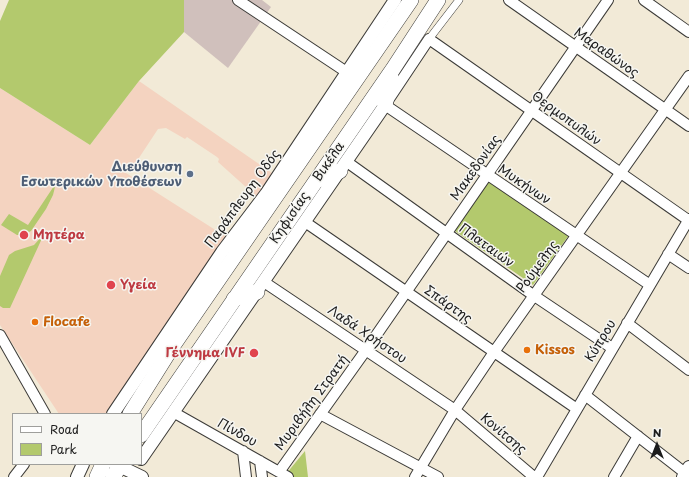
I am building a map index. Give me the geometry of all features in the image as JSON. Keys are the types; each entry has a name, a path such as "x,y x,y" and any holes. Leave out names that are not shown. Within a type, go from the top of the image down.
{"main road":[{"name":"Κηφισίας","path":"131,413 172,348 227,256 411,0"},
{"name":"Κηφισίας","path":"142,434 393,69 438,0"},
{"path":"385,105 393,69"},
{"path":"316,181 343,166"},
{"path":"234,299 260,287"},
{"path":"97,477 103,465"}],"street":[{"path":"238,0 348,73"},
{"name":"Παράπλευρη Οδός","path":"114,413 227,256 266,194 348,73 395,0"},
{"name":"Βικέλα","path":"142,458 305,222 429,39 459,0"},
{"name":"Μαραθώνος","path":"509,0 689,126"},
{"name":"Μακεδονίας","path":"366,350 608,0"},
{"path":"644,0 689,32"},
{"name":"Θερμοπυλών","path":"429,39 620,174 689,220"},
{"name":"Ρούμελης","path":"415,477 455,410 494,352 689,76"},
{"name":"Μυκήνων","path":"385,105 650,285"},
{"name":"Πλαταιών","path":"343,166 446,233 533,295 612,348"},
{"name":"Κύπρου","path":"536,477 689,220"},
{"name":"Σπάρτης","path":"305,222 577,409"},
{"path":"668,254 689,268"},
{"name":"Λαδά Χρήστου","path":"260,287 366,350 455,410"},
{"path":"627,323 689,370"},
{"path":"0,335 44,413"},
{"name":"Μυριβήλη Στρατή","path":"279,472 366,350"},
{"path":"585,395 686,473"},
{"name":"Κονίτσης","path":"455,410 536,477"},
{"name":"Πίνδου","path":"173,412 288,477"},
{"path":"320,414 438,477"},
{"path":"614,477 638,436"},
{"path":"243,451 246,477"},
{"path":"260,461 262,477"},
{"path":"14,477 23,465"},
{"path":"77,477 83,465"}],"shaded area":[{"path":"184,0 262,0 271,7 228,68 184,32"},
{"name":"Υγεία","path":"139,81 272,173 257,197 218,162 219,159 217,157 187,137 185,139 166,128 158,129 131,170 128,169 126,173 228,238 109,413 58,413 0,325 0,88 90,145"}],"green space":[{"path":"9,0 184,0 184,32 139,81 90,145 0,88 0,21"},
{"path":"489,179 569,235 533,285 455,231"},
{"path":"56,183 53,195 46,209 31,231 23,235 17,235 1,225 9,214 28,225"},
{"path":"44,234 10,308 3,308 0,306 0,276 9,255 15,251 34,245"},
{"path":"305,451 308,477 290,477 286,474"}],"place":[{"name":"Διεύθυνση Εσωτερικών Υποθέσεων","path":"190,174"},
{"name":"Μητέρα","path":"24,235"},
{"name":"Υγεία","path":"111,285"},
{"name":"Flocafe","path":"35,322"},
{"name":"Kissos","path":"527,350"},
{"name":"Γέννημα IVF","path":"254,353"}]}
